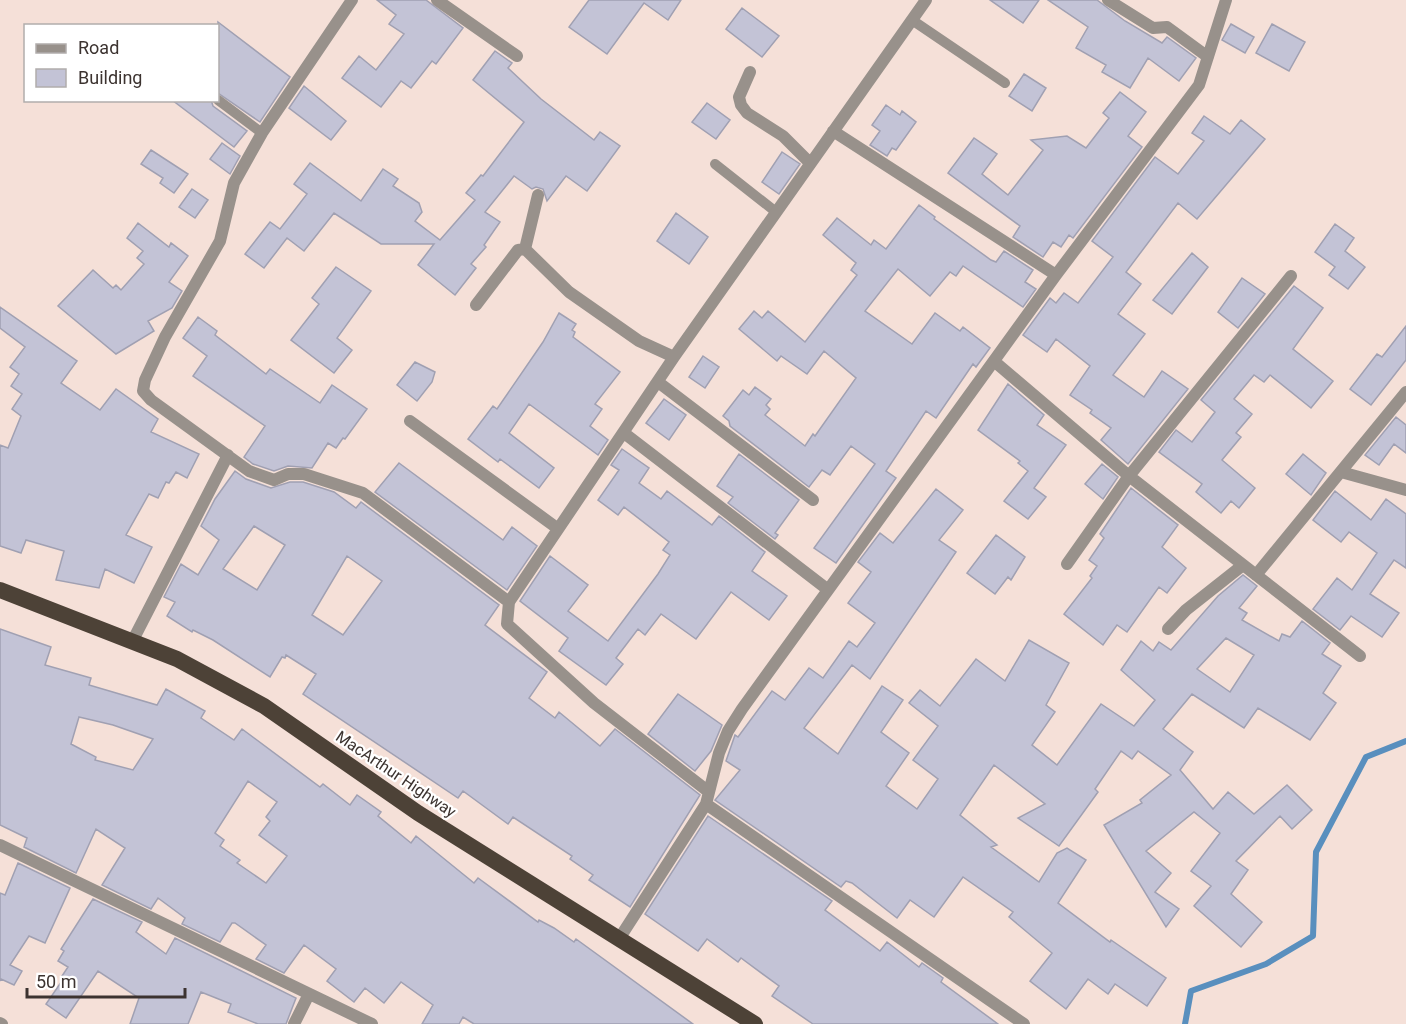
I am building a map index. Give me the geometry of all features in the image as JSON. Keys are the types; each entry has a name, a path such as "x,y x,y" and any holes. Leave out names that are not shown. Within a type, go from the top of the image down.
{"highway":[{"name":"MacArthur Highway","path":"0,590 177,659 264,706 418,813 755,1024"}],"street":[{"path":"352,0 262,133 234,183 220,241 165,337 145,380 143,391 151,400 249,471 274,480 288,474 303,474 363,493 509,602"},
{"path":"437,0 517,56"},
{"path":"926,0 674,357 557,528 509,602 507,624 594,703 707,798 1024,1024"},
{"path":"1108,0 1153,28 1167,27 1208,57"},
{"path":"619,939 707,798 728,731 827,589 995,362 1056,275 1199,86 1226,0"},
{"path":"750,72 739,97 741,105 747,113 783,136 810,163"},
{"path":"833,131 1056,275"},
{"path":"525,249 538,195"},
{"path":"525,249 578,299 639,341 674,357"},
{"path":"476,305 518,250 525,249"},
{"path":"1067,564 1129,476 1291,276"},
{"path":"995,362 1129,476 1360,656"},
{"path":"658,382 813,500"},
{"path":"1256,575 1406,392"},
{"path":"410,421 557,528"},
{"path":"624,433 827,589"},
{"path":"132,642 228,455"},
{"path":"1341,472 1406,490"},
{"path":"1168,629 1186,610 1243,565"},
{"path":"0,845 372,1024"},
{"path":"294,1024 309,994"}],"lane":[{"path":"912,20 1005,83"},
{"path":"219,101 262,133"},
{"path":"715,164 776,212"}],"building":[{"path":"377,0 426,0 463,28 436,64 432,61 411,88 401,81 381,107 342,78 359,56 376,70 404,34 389,24 396,15"},
{"path":"589,0 681,0 668,20 644,3 607,54 569,27"},
{"path":"990,0 1039,0 1023,23"},
{"path":"1048,0 1097,0 1125,21 1162,43 1167,37 1196,58 1179,81 1148,58 1130,88 1102,72 1106,65 1076,48 1088,27"},
{"path":"742,8 779,36 762,57 726,29"},
{"path":"218,22 290,77 260,122 219,94"},
{"path":"1231,24 1254,37 1245,53 1222,40"},
{"path":"1272,24 1305,42 1289,71 1256,53"},
{"path":"495,51 512,63 508,68 541,99 594,140 600,132 620,146 587,191 566,176 547,201 543,189 536,187 532,189 514,176 485,212 500,222 484,245 486,247 471,264 476,268 455,295 418,265 434,244 381,244 334,213 304,251 287,238 264,268 245,254 270,222 280,229 307,194 294,184 310,163 361,201 383,169 398,179 393,186 419,203 422,212 415,221 440,240 475,200 466,193 481,175 483,176 524,122 473,80"},
{"path":"1024,74 1046,88 1032,111 1009,96"},
{"path":"304,86 346,121 331,140 289,108"},
{"path":"1120,92 1146,112 1128,136 1142,147 1073,238 1069,235 1061,247 1053,242 1043,257 1013,237 1020,226 948,173 974,138 997,154 982,174 1008,195 1043,150 1031,140 1067,136 1086,148 1109,118 1103,113"},
{"path":"175,102 212,102 213,106 247,131 234,147"},
{"path":"707,103 730,120 716,139 692,122"},
{"path":"886,105 900,115 902,111 916,122 896,150 892,148 887,156 870,145 880,131 872,125"},
{"path":"1204,116 1230,134 1241,120 1265,139 1197,219 1178,203 1126,272 1141,284 1118,314 1145,334 1113,375 1144,397 1162,371 1188,389 1128,464 1101,440 1111,428 1090,413 1092,410 1070,395 1090,366 1056,339 1047,352 1023,335 1050,298 1056,303 1064,293 1078,303 1113,257 1092,241 1155,157 1178,174 1204,141 1192,133"},
{"path":"222,143 240,156 230,174 210,159"},
{"path":"151,150 188,174 174,193 160,183 163,178 141,164"},
{"path":"782,152 800,164 779,194 762,182"},
{"path":"192,189 208,200 195,218 179,207"},
{"path":"919,205 935,217 934,219 991,260 996,262 1004,251 1033,270 1025,282 1036,289 1023,307 963,266 956,276 950,272 930,296 898,269 865,311 912,344 935,313 960,331 963,327 990,348 976,367 973,364 936,418 926,411 886,471 896,478 836,563 814,548 875,464 851,446 830,475 822,470 809,487 730,426 729,421 723,416 743,390 749,395 755,387 771,399 766,405 770,409 765,415 805,446 813,434 815,436 856,378 824,351 807,374 781,356 777,361 739,329 754,311 762,318 768,311 805,342 857,275 851,270 856,263 823,235 837,218 871,245 874,240 886,249"},
{"path":"676,213 708,237 689,264 657,241"},
{"path":"138,223 169,247 171,243 188,256 169,282 182,291 172,308 148,321 154,331 116,354 58,306 93,270 113,288 116,285 121,290 144,264 137,258 143,251 127,238"},
{"path":"1335,224 1354,238 1345,251 1365,267 1348,289 1329,275 1335,267 1315,252"},
{"path":"1192,253 1208,267 1172,314 1153,300"},
{"path":"336,267 371,291 337,338 352,350 334,373 291,340 319,304 312,298"},
{"path":"1242,278 1265,294 1238,328 1218,312"},
{"path":"1294,286 1323,308 1293,349 1333,381 1311,408 1270,375 1264,382 1254,375 1234,399 1252,414 1236,433 1241,437 1222,460 1255,488 1239,508 1231,501 1221,513 1196,492 1202,484 1159,452 1176,430 1192,442 1215,412 1201,400"},
{"path":"0,307 77,361 61,383 100,410 116,389 158,419 151,432 199,454 187,478 176,472 169,483 166,482 158,498 149,494 126,535 152,547 134,583 105,569 99,588 56,580 64,551 26,540 21,553 0,546 0,445 8,448 21,416 12,409 22,394 11,386 19,374 10,367 25,347 0,328"},
{"path":"559,313 576,324 572,330 575,332 573,337 620,372 595,404 602,409 590,426 608,440 598,455 529,404 509,433 554,468 539,488 500,459 498,462 468,439 493,406 497,409 543,342"},
{"path":"198,317 217,331 215,335 266,374 270,369 320,403 332,385 367,409 336,448 328,443 312,468 288,466 274,471 253,464 244,457 265,426 193,376 207,356 183,338"},
{"path":"1406,326 1406,360 1371,405 1350,389 1377,354 1382,357"},
{"path":"703,356 719,367 705,388 689,377"},
{"path":"415,362 435,372 432,382 417,401 397,385"},
{"path":"1008,384 1044,415 1037,425 1066,445 1034,488 1046,497 1028,519 1004,501 1028,471 1018,463 1020,461 978,430"},
{"path":"664,399 686,415 669,440 646,423"},
{"path":"1396,417 1406,425 1406,453 1394,444 1379,465 1365,455"},
{"path":"622,449 649,468 639,483 661,499 667,491 712,525 719,516 765,552 752,571 787,596 769,620 731,592 696,639 661,614 645,635 638,629 616,658 623,664 606,685 559,651 568,638 520,601 550,556 588,585 568,611 608,641 658,574 670,555 663,550 669,542 624,507 618,515 598,500 619,470 611,465"},
{"path":"739,454 799,500 775,533 778,535 775,539 728,503 733,497 717,486"},
{"path":"1303,454 1326,473 1311,495 1286,474"},
{"path":"399,463 503,540 512,527 537,546 507,590 375,492"},
{"path":"1102,464 1118,477 1103,499 1085,484"},
{"path":"235,471 246,479 271,488 290,482 303,482 334,492 356,508 361,502 499,605 485,625 547,672 529,698 555,718 559,712 600,746 615,729 700,795 630,907 589,880 593,875 570,859 572,856 513,817 508,824 463,791 458,798 303,694 316,674 286,655 285,658 282,657 270,677 213,640 193,630 192,632 167,616 175,602 164,597 181,564 198,575 219,540 201,526 215,499","holes":["254,526 285,545 257,590 223,569","347,556 382,581 343,635 312,615"]},
{"path":"1131,488 1178,525 1162,547 1186,568 1167,593 1159,587 1127,632 1117,625 1103,645 1064,614 1092,578 1090,576 1097,566 1089,560 1104,538 1100,534"},
{"path":"936,489 963,510 939,540 956,552 870,679 852,665 804,728 838,754 882,686 903,700 881,732 909,753 886,786 917,809 938,779 913,760 938,726 909,703 920,690 940,706 976,659 1005,681 1029,640 1069,663 1046,705 1055,712 1032,745 1057,765 1101,704 1134,726 1155,700 1121,670 1141,641 1153,651 1159,642 1171,650 1218,596 1243,575 1257,586 1239,608 1247,613 1242,620 1279,641 1282,634 1290,637 1302,621 1330,643 1322,654 1341,666 1323,693 1336,703 1310,740 1258,708 1244,728 1192,694 1163,729 1193,752 1180,770 1213,809 1228,792 1254,814 1287,785 1312,810 1292,829 1280,816 1236,861 1248,870 1231,894 1262,922 1241,947 1194,906 1211,886 1191,871 1220,833 1194,812 1146,851 1171,873 1155,892 1179,909 1166,927 1104,825 1142,803 1140,800 1171,775 1138,751 1132,759 1121,751 1095,789 1098,792 1059,846 1018,818 1045,804 994,765 960,815 997,845 991,847 1039,882 1057,853 1067,848 1086,860 1058,903 1110,942 1111,940 1166,978 1147,1006 1115,984 1108,994 1088,979 1066,1009 1030,981 1052,953 1009,917 1013,912 963,877 934,917 910,900 897,918 852,883 846,881 841,887 715,800 740,770 726,761 735,735 738,737 772,691 785,700 809,668 823,678 849,641 857,647 875,623 848,603 871,572 858,562 880,533 893,543","holes":["1226,638 1254,655 1230,692 1197,669"]},
{"path":"1335,491 1371,520 1386,499 1406,514 1406,568 1394,560 1370,594 1399,613 1382,637 1351,616 1340,630 1313,609 1337,578 1352,590 1377,553 1349,532 1341,542 1313,520"},
{"path":"996,535 1025,557 1011,580 1008,577 995,594 967,573"},
{"path":"0,629 51,647 45,665 91,678 89,685 157,705 166,689 205,711 201,718 234,740 242,729 320,787 323,784 350,805 357,795 381,812 378,816 411,843 416,836 474,883 478,878 538,922 539,920 554,928 574,942 576,939 693,1024 474,1024 463,1017 459,1024 422,1024 433,1005 401,982 384,1003 365,988 354,1002 327,981 336,969 304,945 284,973 256,959 266,945 235,923 232,923 220,942 182,924 185,918 158,898 151,909 102,885 125,848 96,829 76,873 24,847 27,838 0,825","holes":["79,717 113,725 153,739 133,770 95,760 96,757 71,744","248,781 277,802 266,817 270,821 259,835 287,856 266,883 237,863 240,860 220,846 224,840 215,833"]},
{"path":"678,694 722,725 711,751 695,771 648,734"},
{"path":"708,816 832,901 825,910 880,951 887,942 919,967 922,963 943,978 941,982 998,1024 813,1024 772,996 779,986 741,958 738,962 707,939 698,951 645,914"},
{"path":"18,863 70,888 45,943 29,936 10,965 22,971 14,985 1,979 0,981 0,893 5,895"},
{"path":"93,899 142,922 136,932 166,954 175,938 296,998 286,1024 258,1024 228,1012 231,1004 201,992 188,1024 130,1024 139,998 98,971 66,1018 46,1004 64,978 62,976 68,967 58,961 64,951 61,949"}],"waterway":[{"path":"1185,1024 1191,991 1266,964 1313,936 1316,852 1366,757 1406,741"}]}
